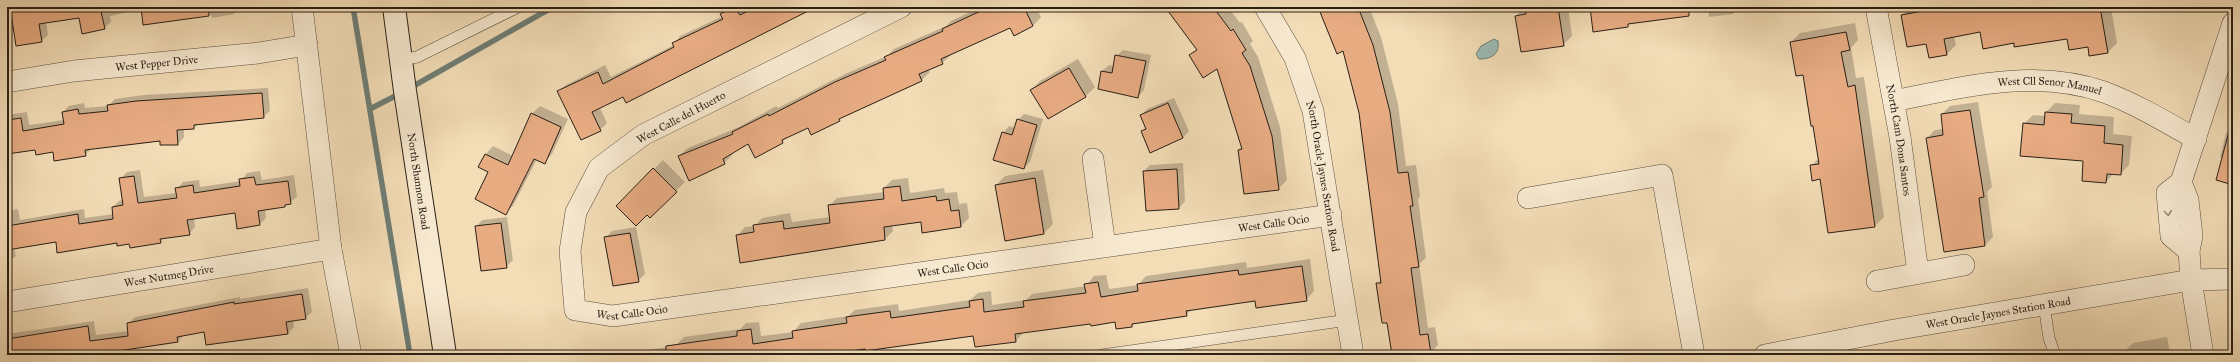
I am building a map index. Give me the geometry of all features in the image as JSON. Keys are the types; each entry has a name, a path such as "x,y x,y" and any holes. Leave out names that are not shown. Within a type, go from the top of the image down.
{"street":[{"path":"302,7 331,249 351,355"},
{"name":"North Shannon Road","path":"394,7 445,355"},
{"name":"West Calle del Huerto","path":"575,310 570,251 576,212 599,168 643,135 901,7"},
{"name":"North Oracle Jaynes Station Road","path":"1265,7 1295,58 1313,111 1353,355"},
{"name":"North Cam Dona Santos","path":"1876,7 1894,101 1918,273"},
{"path":"2203,355 2190,280 2188,251 2170,236 2166,193 2181,182 2196,140 2233,23"},
{"name":"West Pepper Drive","path":"7,82 74,71 258,53 307,45"},
{"name":"West Cll Senor Manuel","path":"1894,101 2006,81 2040,80 2070,83 2103,92 2136,106 2196,140"},
{"path":"1092,159 1105,246"},
{"path":"1528,198 1662,175 1694,355"},
{"name":"West Calle Ocio","path":"575,310 613,316 1331,215"},
{"name":"West Nutmeg Drive","path":"7,302 331,249"},
{"path":"1877,281 1964,265"},
{"name":"West Oracle Jaynes Station Road","path":"1765,355 1894,330 2190,280 2233,279"}],"lane":[{"path":"401,60 417,57 518,7"},
{"path":"2044,305 2049,338 2055,355"},
{"path":"1102,355 1348,320"}],"water":[{"path":"1494,39 1498,41 1498,49 1494,55 1488,58 1479,59 1476,54 1481,46"}],"building":[{"path":"10,7 100,7 105,29 82,34 79,18 39,24 42,42 16,46"},
{"path":"141,7 209,7 209,16 143,25"},
{"path":"734,7 740,15 756,7 816,7 626,103 623,97 592,112 601,131 581,140 557,91 598,72 603,84 674,47 672,43 723,19 720,14"},
{"path":"989,7 1024,7 1033,26 1014,36 1010,28 941,59 943,64 919,74 922,81 839,119 840,121 811,135 808,128 782,140 783,143 755,158 748,144 723,159 725,164 689,181 678,156 733,134 732,132 768,114 769,116 835,82 886,60 884,57 943,31 942,29"},
{"path":"1165,7 1213,7 1231,31 1233,29 1246,50 1242,53 1250,66 1272,136 1279,190 1244,194 1238,150 1242,149 1217,69 1203,78 1189,55 1197,50"},
{"path":"1318,7 1358,7 1373,45 1390,112 1398,173 1408,172 1413,206 1410,206 1419,267 1411,268 1420,335 1428,334 1431,354 1392,355 1387,323 1382,323 1376,283 1381,283 1359,113 1343,51 1337,54"},
{"path":"1525,7 1558,7 1564,46 1521,52 1515,16 1526,14"},
{"path":"1590,7 1689,7 1689,16 1628,24 1628,27 1593,32"},
{"path":"1945,7 2100,7 2108,53 2089,56 2088,47 2069,50 2067,39 2014,47 2014,43 1983,49 1980,32 1944,39 1947,55 1929,58 1926,44 1907,47 1901,15"},
{"path":"1846,32 1850,50 1841,52 1848,87 1855,85 1875,227 1828,233 1820,179 1812,181 1810,165 1819,164 1803,75 1796,76 1790,42"},
{"path":"1115,55 1146,61 1138,98 1098,89 1101,71 1112,73"},
{"path":"1069,68 1086,97 1048,119 1030,90"},
{"path":"262,93 264,118 194,125 194,129 177,130 178,145 160,145 160,141 85,150 86,156 54,161 53,152 36,155 35,150 7,154 7,120 21,118 23,131 64,124 62,112 78,109 79,114 108,111 107,105 136,101"},
{"path":"1168,103 1183,138 1150,153 1141,131 1146,129 1140,115"},
{"path":"1970,110 1984,197 1979,198 1985,246 1944,252 1926,138 1943,135 1941,114"},
{"path":"2045,112 2072,114 2071,123 2105,126 2104,143 2123,145 2121,175 2107,174 2106,183 2082,181 2083,161 2020,156 2023,123 2044,125"},
{"path":"531,113 561,127 545,164 534,159 506,215 475,199 488,172 478,167 485,154 508,165"},
{"path":"1017,119 1037,125 1024,169 993,160 1002,132 1012,135"},
{"path":"2228,135 2233,136 2233,185 2216,180"},
{"path":"653,168 677,192 650,218 647,215 636,226 616,206"},
{"path":"1177,169 1179,209 1146,211 1143,171"},
{"path":"134,176 138,203 177,198 175,188 193,185 194,193 240,186 239,179 254,177 256,185 288,181 291,204 285,205 285,207 258,211 260,225 237,229 235,213 187,220 190,235 160,239 161,243 130,248 129,244 117,246 117,243 57,253 56,242 7,250 7,226 78,214 79,224 113,219 112,207 123,205 119,178"},
{"path":"1035,178 1044,234 1005,241 995,185"},
{"path":"900,186 902,201 936,196 937,201 949,199 951,211 959,210 961,227 922,233 921,222 884,227 885,240 740,263 736,235 754,232 753,225 783,221 784,229 830,223 828,205 884,199 883,188"},
{"path":"501,223 507,268 481,271 475,226"},
{"path":"630,233 639,282 613,286 604,237"},
{"path":"1302,266 1307,301 1256,308 1255,301 1186,311 1187,316 1132,324 1132,327 1116,329 1115,322 1091,326 1090,324 1015,334 1016,342 975,347 973,336 865,351 865,349 821,355 666,355 666,346 737,336 737,331 751,329 753,344 793,338 792,331 847,323 846,317 890,311 891,318 970,307 969,301 983,299 984,312 1024,307 1023,301 1086,293 1084,284 1098,282 1101,297 1138,291 1137,284 1238,270 1239,275"},
{"path":"302,294 306,319 286,322 288,334 206,345 204,332 177,337 178,342 118,351 118,355 7,355 7,339 88,326 90,341 128,336 127,323 234,302 234,304"}],"waterway":[{"path":"353,7 410,355"},
{"path":"410,88 553,7"},
{"path":"370,109 401,93"}]}
